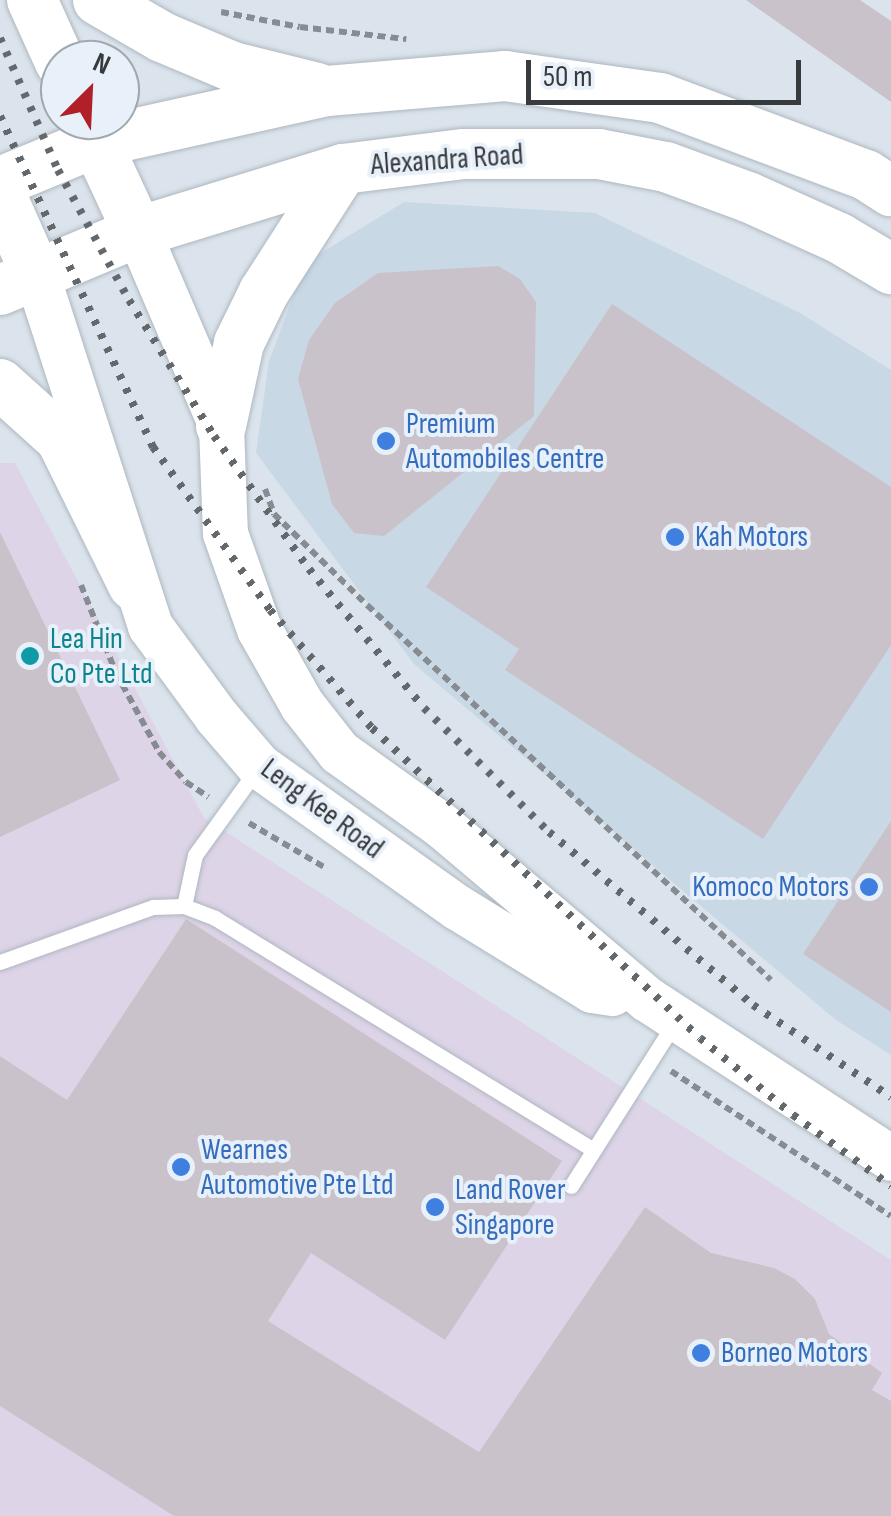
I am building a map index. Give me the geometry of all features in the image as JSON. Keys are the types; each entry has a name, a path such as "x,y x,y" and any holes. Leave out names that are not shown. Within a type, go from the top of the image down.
{"main road":[{"path":"32,0 50,40"},
{"path":"98,0 162,37 233,67 327,91"},
{"path":"140,123 327,91 505,76 660,98 866,175 891,190"},
{"path":"0,182 76,140"},
{"path":"96,140 138,232"},
{"name":"Alexandra Road","path":"18,283 138,232 343,169 464,154 599,154 666,167 839,238 891,269"},
{"path":"221,426 239,343 264,292 343,169"},
{"path":"0,193 18,283"},
{"path":"0,384 61,438 133,585"}],"street":[{"name":"Leng Kee Road","path":"138,232 221,426 226,533 259,629 302,706 339,752 441,826 662,1009 891,1158"},
{"name":"Leng Kee Road","path":"18,283 94,445 133,585 166,653 260,766 456,907 592,990 662,1009"}],"lane":[{"path":"184,906 195,855 260,766"},
{"path":"0,962 153,907 184,906 214,918 592,1150"},
{"path":"571,1186 662,1009"}],"path":[{"path":"264,485 274,514 367,605 771,980"}],"shaded area":[{"path":"404,202 595,213 800,313 891,370 891,1055 836,1020 414,664 256,453 269,361 306,262"},
{"path":"0,463 15,463 204,818 891,1260 891,1516 0,1516"}],"building":[{"path":"746,0 860,0 891,21 891,102"},
{"name":"Premium Automobiles Centre","path":"498,266 520,279 536,302 534,416 384,536 354,533 332,504 298,379 309,340 335,303 378,273"},
{"name":"Kah Motors","path":"612,304 891,487 891,645 763,839 505,670 519,649 426,587"},
{"name":"Lea Hin Co Pte Ltd","path":"0,532 120,780 0,837"},
{"name":"Komoco Motors","path":"891,821 891,1012 803,954"},
{"path":"186,919 562,1161 445,1340 311,1253 268,1321 479,1452 645,1207 711,1253 774,1268 795,1279 815,1299 829,1334 882,1373 872,1390 891,1401 891,1516 174,1516 0,1406 0,1056 67,1100"}],"railway":[{"path":"0,38 58,170 129,300 214,436 309,569 424,708 549,832 753,1005 891,1097"},
{"path":"0,116 153,447 270,610 372,728 700,1038 793,1115 891,1186"}],"place":[{"name":"Premium Automobiles Centre","path":"386,441"},
{"name":"Kah Motors","path":"675,537"},
{"name":"Lea Hin Co Pte Ltd","path":"30,656"},
{"name":"Komoco Motors","path":"869,887"},
{"name":"Wearnes Automotive Pte Ltd","path":"181,1167"},
{"name":"Land Rover Singapore","path":"435,1207"},
{"name":"Borneo Motors","path":"701,1353"}]}
